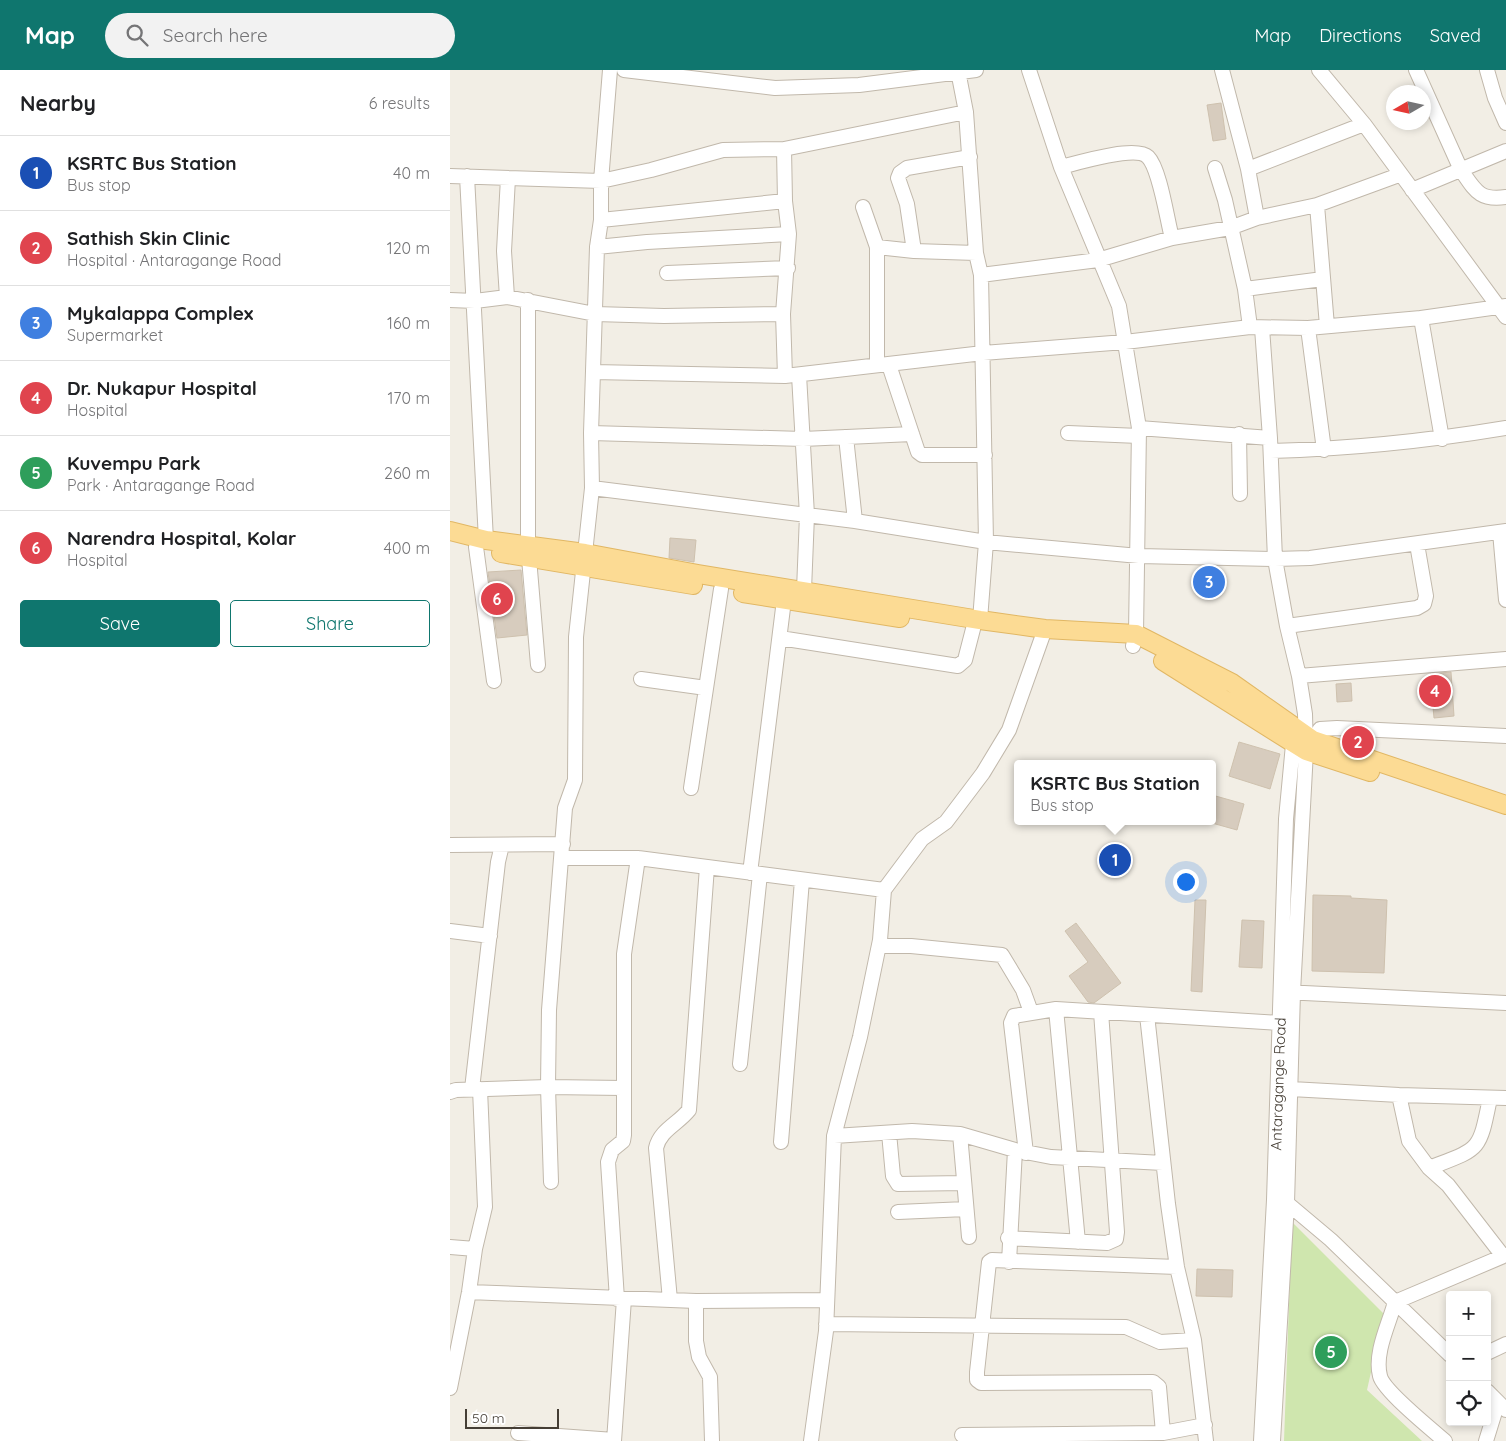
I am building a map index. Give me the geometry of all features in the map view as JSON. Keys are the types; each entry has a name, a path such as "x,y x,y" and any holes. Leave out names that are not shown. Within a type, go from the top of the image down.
{"main road":[{"path":"450,531 481,543"},
{"path":"450,542 481,543 529,552 804,590 976,624"},
{"path":"584,560 721,589 784,600 1044,634 1135,640 1170,664 1303,735 1506,816"},
{"path":"1303,735 1506,805"}],"street":[{"path":"551,1182 548,1087 549,1010 565,808 575,780 576,637 592,488 590,433 596,247 601,220 601,181 610,70"},
{"path":"624,70 775,88 859,86 976,70"},
{"path":"1029,70 1061,167 1098,260 1119,306 1139,432 1139,556 1135,640"},
{"path":"1222,70 1248,169 1257,218"},
{"path":"1319,70 1364,124 1399,175 1504,310"},
{"path":"1416,70 1461,170 1477,193 1486,198 1506,197"},
{"path":"1487,70 1495,98 1506,123"},
{"path":"780,638 958,666 965,660 976,624 986,542 985,455 981,275 976,253 966,112 958,72"},
{"path":"450,176 601,181 652,170 723,150 784,149 966,112"},
{"path":"1248,169 1364,124"},
{"path":"784,149 785,201 789,234 788,268 783,314 785,376"},
{"path":"1412,190 1506,151"},
{"path":"1061,167 1123,153 1138,152 1147,156 1155,170 1172,238"},
{"path":"914,251 907,204 898,178 900,173 907,168 970,157"},
{"name":"Antaragange Road","path":"1215,168 1226,200 1230,228 1256,327 1271,444 1275,559 1287,626 1299,676 1303,735 1287,992 1291,1089 1260,1441"},
{"path":"981,275 1098,260 1172,238 1230,228 1257,218 1316,205 1399,175"},
{"path":"467,176 475,301 481,543 494,681"},
{"path":"507,297 504,251 508,178"},
{"path":"601,220 785,201"},
{"path":"1316,205 1328,326"},
{"path":"863,207 877,247 883,365 918,452 922,456 985,455"},
{"path":"596,247 647,242 789,234"},
{"path":"877,247 914,251 976,253"},
{"path":"667,273 788,268"},
{"path":"1245,289 1323,279"},
{"path":"450,300 475,301 507,297 595,314 664,316 783,314"},
{"path":"528,300 529,552 538,665"},
{"path":"593,372 800,375 983,353 1125,342 1256,327 1308,328 1504,310"},
{"path":"1421,318 1442,439"},
{"path":"1308,328 1324,450"},
{"path":"800,375 807,515 804,590"},
{"path":"1068,433 1238,434 1271,444 1324,450 1442,439 1506,428"},
{"path":"590,433 803,439 912,434"},
{"path":"1238,434 1240,494"},
{"path":"846,437 855,521"},
{"path":"592,488 855,521 986,542 1139,556 1310,558 1503,531 1506,600"},
{"path":"1287,626 1417,608 1424,604 1426,596 1417,544"},
{"path":"691,788 721,589"},
{"path":"740,1064 755,874 784,600"},
{"path":"811,1441 826,1324 834,1136 860,1037 879,946 884,890 922,839 946,822 983,773 1009,730 1044,634"},
{"path":"1299,676 1506,659"},
{"path":"641,679 706,688"},
{"path":"1303,735 1320,729 1337,728 1506,736"},
{"path":"450,845 562,844"},
{"path":"450,1388 469,1292 475,1249 485,1207 476,1089 490,936 502,845"},
{"path":"561,858 638,858 884,890"},
{"path":"518,1433 614,1441 620,1299 608,1162 612,1150 622,1141 624,954 638,858"},
{"path":"670,1300 656,1148 658,1138 682,1119 689,1110 707,867"},
{"path":"780,1142 802,880"},
{"path":"450,931 490,936"},
{"path":"879,946 911,946 1002,954 1023,990 1031,1012"},
{"path":"1287,992 1506,1003"},
{"name":"Antaragange Road","path":"1273,1441 1280,1202 1280,1023 1287,992"},
{"path":"1056,1009 1072,1158 1078,1242"},
{"path":"1008,1262 1008,1238 1020,1152 1011,1023 1014,1016 1056,1009 1280,1023"},
{"path":"1008,1238 1107,1243 1116,1239 1118,1232 1101,1012"},
{"path":"1147,1015 1163,1163 1177,1267 1194,1340 1206,1441"},
{"path":"452,1090 548,1087 623,1088"},
{"path":"1291,1089 1399,1096 1506,1098"},
{"path":"1399,1096 1409,1141 1430,1168 1448,1185 1504,1255 1396,1302 1379,1358 1380,1378 1388,1389 1445,1441"},
{"path":"1430,1168 1469,1153 1481,1141 1490,1098"},
{"path":"834,1136 912,1131 960,1134 1020,1152 1072,1158 1163,1163"},
{"path":"889,1133 893,1176 898,1184 964,1183"},
{"path":"960,1134 968,1237"},
{"path":"1280,1202 1331,1240 1446,1351"},
{"path":"898,1212 966,1209"},
{"path":"450,1247 475,1249"},
{"path":"1163,1433 1159,1387 1153,1382 981,1383 977,1380 977,1372 989,1262 992,1260 1177,1267"},
{"path":"469,1292 696,1301 827,1300"},
{"path":"696,1301 696,1341 699,1357 710,1377 712,1441"},
{"path":"826,1324 1126,1327 1160,1342 1194,1340"},
{"path":"1491,1351 1506,1344"},
{"path":"1486,1441 1502,1406 1491,1395"},
{"path":"962,1435 1163,1433 1205,1425"}],"green space":[{"path":"1292,1222 1384,1314 1367,1390 1422,1441 1284,1441"}],"building":[{"path":"1221,103 1226,139 1213,141 1207,105"},
{"path":"670,538 696,540 694,562 669,558"},
{"path":"521,570 527,635 497,638 488,572"},
{"path":"1451,672 1454,716 1434,718 1430,674"},
{"path":"1351,683 1352,701 1337,702 1336,684"},
{"path":"1353,738 1369,738 1367,747 1352,742"},
{"path":"1239,742 1280,754 1270,789 1229,776"},
{"path":"1216,796 1244,804 1237,830 1216,824"},
{"path":"1313,895 1351,896 1351,898 1387,900 1384,973 1312,971"},
{"path":"1195,900 1206,900 1202,992 1191,991"},
{"path":"1242,920 1264,921 1262,968 1239,967"},
{"path":"1076,923 1121,983 1094,1003 1088,1002 1069,976 1088,962 1065,931"},
{"path":"1197,1269 1233,1270 1232,1297 1196,1296"}],"place":[{"name":"Mykalappa Complex","path":"1209,582"},
{"name":"Narendra Hospital, Kolar","path":"497,599"},
{"name":"Dr. Nukapur Hospital","path":"1435,691"},
{"name":"Sathish Skin Clinic","path":"1358,742"},
{"name":"KSRTC Bus Station","path":"1115,860"},
{"name":"Kuvempu Park","path":"1331,1352"}]}
